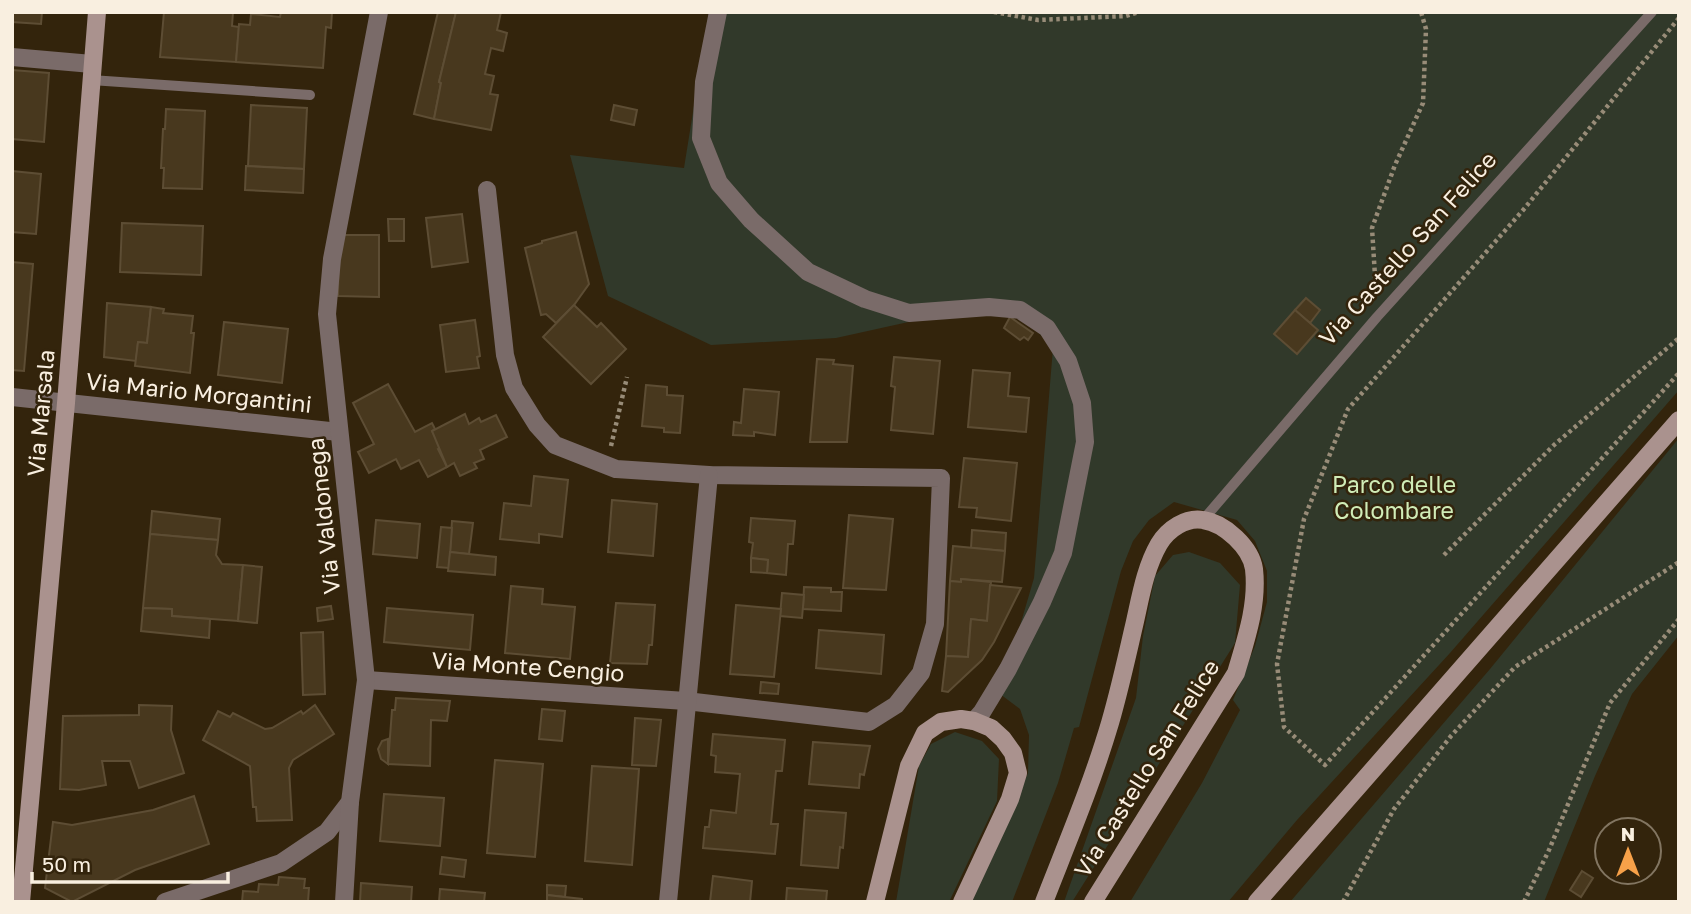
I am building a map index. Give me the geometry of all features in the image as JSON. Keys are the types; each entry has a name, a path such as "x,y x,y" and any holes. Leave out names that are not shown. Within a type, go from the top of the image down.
{"street":[{"name":"Via Marsala","path":"21,902 66,403 97,12"},
{"name":"Via Valdonega","path":"165,902 281,863 327,832 349,802 366,680 327,314 332,259 379,12"},
{"path":"718,12 704,82 701,138 719,184 751,220 808,272 865,299 909,313 989,307 1020,310 1047,328 1068,361 1082,403 1085,442 1063,553 1008,669 974,721"},
{"path":"12,57 91,72"},
{"path":"487,190 505,355 514,388 537,425 555,445 617,469 709,475 668,902"},
{"name":"Via Mario Morgantini","path":"12,397 339,432"},
{"path":"1257,902 1679,420"},
{"name":"Via Monte Cengio","path":"366,680 686,701 869,722 896,705 921,673 935,624 940,478 709,475"},
{"name":"Via Castello San Felice","path":"1044,902 1080,813 1110,723 1145,575 1160,542 1178,524 1203,520 1222,527 1242,544 1254,566 1254,601 1248,634 1236,673 1093,902"},
{"path":"875,902 909,766 925,733 941,722 961,719 991,728 1003,738 1013,753 1018,772 1010,799 962,902"},
{"path":"344,902 349,802"}],"lane":[{"name":"Via Castello San Felice","path":"1203,520 1377,317 1652,12"},
{"path":"91,72 310,95"}],"path":[{"path":"994,12 1038,20 1126,16 1139,12"},
{"path":"1377,317 1372,228 1395,165 1423,103 1426,29 1421,12"},
{"path":"1679,18 1524,209 1348,409 1304,519 1277,664 1284,727 1325,765 1679,373"},
{"path":"1444,555 1554,445 1679,338"},
{"path":"606,464 627,377"},
{"path":"1343,902 1394,809 1451,736 1515,667 1679,562"},
{"path":"1524,902 1549,850 1610,703 1679,619"}],"green space":[{"name":"Parco delle Colombare","path":"709,12 1679,12 1679,390 1450,653 1297,820 1228,902 1130,902 1202,783 1240,710 1233,700 1255,646 1267,602 1267,571 1255,541 1237,520 1174,502 1149,520 1133,541 1121,571 1079,727 1074,728 1058,783 1012,902 970,902 1028,773 1029,735 1020,709 1000,694 1034,578 1053,348 1008,300 836,338 711,345 608,296 570,155 684,168"},
{"path":"1679,438 1679,635 1632,694 1595,776 1544,902 1290,902 1490,669"},
{"path":"1189,552 1220,563 1240,585 1235,643 1072,902 1064,902 1136,698 1143,636 1155,576 1173,555"},
{"path":"955,732 982,741 999,759 997,801 949,902 896,902 919,766 931,744"}],"building":[{"path":"12,12 42,12 41,24 12,22"},
{"path":"164,12 233,12 232,26 239,27 236,62 160,57"},
{"path":"281,12 332,12 331,28 326,27 323,68 236,62 239,24 250,25 251,14 280,17"},
{"path":"438,12 456,12 439,82 441,83 434,119 414,114"},
{"path":"456,12 501,12 497,30 507,33 503,51 491,48 485,74 494,76 490,94 498,95 491,130 434,119 441,83 439,82"},
{"path":"12,70 49,73 44,142 12,139"},
{"path":"251,105 307,108 304,169 248,166"},
{"path":"614,105 637,110 634,125 611,120"},
{"path":"166,109 205,111 202,189 163,188 164,168 161,168"},
{"path":"246,166 304,169 303,193 245,190"},
{"path":"12,171 41,174 36,234 12,232"},
{"path":"462,214 468,262 432,267 426,218"},
{"path":"388,219 404,219 404,241 389,241"},
{"path":"122,223 203,226 201,275 120,272"},
{"path":"576,232 589,284 574,305 556,323 546,314 541,315 525,248"},
{"path":"339,235 379,235 379,297 338,296"},
{"path":"12,262 33,264 24,371 12,370"},
{"path":"1306,298 1320,310 1310,323 1295,310"},
{"path":"107,303 151,307 147,343 138,342 136,361 104,357"},
{"path":"574,305 597,327 601,323 626,349 591,384 543,337"},
{"path":"151,307 164,309 163,313 193,316 190,373 135,366 138,342 147,343"},
{"path":"1295,310 1318,330 1297,354 1274,334"},
{"path":"1010,317 1033,333 1028,340 1024,337 1020,340 1004,328"},
{"path":"475,320 479,368 446,372 440,325"},
{"path":"224,322 288,329 282,383 218,375"},
{"path":"894,357 940,361 933,434 891,430 895,387 891,386"},
{"path":"817,359 834,360 833,364 853,366 847,442 810,442"},
{"path":"973,370 1010,373 1008,396 1029,398 1026,432 968,427"},
{"path":"388,384 415,432 432,423 435,429 432,431 441,448 438,449 447,467 428,477 419,460 401,469 396,459 369,473 358,452 374,444 353,403"},
{"path":"646,385 667,387 667,395 683,396 680,433 642,426"},
{"path":"744,389 779,392 775,435 754,432 754,436 733,435 734,422 741,423"},
{"path":"465,414 469,424 479,418 481,422 496,415 507,437 480,450 484,459 474,463 477,468 460,476 454,463 447,467 432,431"},
{"path":"964,458 1017,463 1011,521 976,517 977,508 959,507"},
{"path":"534,476 568,480 562,537 539,534 539,543 500,539 504,503 531,506"},
{"path":"612,500 657,504 653,556 608,552"},
{"path":"152,511 220,519 218,540 150,534"},
{"path":"849,515 893,519 886,590 843,588"},
{"path":"751,518 795,521 793,544 788,544 786,575 767,573 768,560 751,558"},
{"path":"376,520 420,524 417,558 373,554"},
{"path":"452,521 473,523 469,554 450,552"},
{"path":"441,527 452,528 449,568 437,567"},
{"path":"972,530 1006,533 1005,551 971,548"},
{"path":"150,534 218,540 216,555 222,564 243,565 238,621 172,616 172,609 143,608"},
{"path":"953,546 1005,551 1002,582 961,579 961,582 950,581"},
{"path":"450,552 496,557 495,575 448,571"},
{"path":"751,558 768,560 767,573 751,572"},
{"path":"243,565 262,567 257,623 238,621"},
{"path":"961,579 991,582 987,621 971,619 968,657 946,656 950,581 961,582"},
{"path":"990,585 1021,588 982,660 948,692 942,691 946,656 968,657 971,619 987,621"},
{"path":"511,586 543,589 542,604 575,607 570,659 505,653"},
{"path":"804,587 831,588 831,592 842,592 841,611 803,609"},
{"path":"782,593 804,595 802,618 780,616"},
{"path":"616,603 655,605 652,645 649,645 647,664 610,663"},
{"path":"736,605 781,609 774,677 730,674"},
{"path":"331,606 333,619 318,621 317,608"},
{"path":"143,608 172,609 172,616 210,619 209,638 141,631"},
{"path":"387,608 473,615 470,650 384,642"},
{"path":"819,630 884,635 881,674 816,668"},
{"path":"323,632 325,694 303,695 301,633"},
{"path":"761,682 779,684 778,694 760,693"},
{"path":"396,698 450,701 447,721 431,720 430,766 388,764 392,710 395,710"},
{"path":"139,705 172,706 171,730 184,773 139,788 130,761 102,761 106,785 79,790 60,789 63,716 139,715"},
{"path":"315,705 334,734 293,760 289,768 292,820 257,821 256,807 253,807 250,766 203,740 218,711 230,717 233,713 265,729 272,728 301,711 303,714"},
{"path":"542,709 565,711 562,741 539,739"},
{"path":"635,718 661,720 656,766 632,765"},
{"path":"713,734 785,740 782,771 776,771 771,824 778,824 775,854 703,848 705,827 709,827 711,810 736,813 740,774 715,772 716,756 711,755"},
{"path":"388,739 388,764 381,759 378,749 382,741"},
{"path":"813,742 870,746 864,775 860,774 859,788 809,784"},
{"path":"495,760 543,764 535,857 487,853"},
{"path":"592,766 639,769 632,865 585,861"},
{"path":"384,794 444,798 440,846 380,841"},
{"path":"194,796 209,844 135,870 72,902 45,888 53,822 72,825 153,810"},
{"path":"805,810 846,813 838,868 801,865"},
{"path":"442,857 466,860 464,877 440,874"},
{"path":"1582,871 1593,878 1581,897 1570,890"},
{"path":"713,876 752,881 750,902 710,902"},
{"path":"279,877 305,879 304,888 309,888 308,902 242,902 243,891 258,892 259,884 278,885"},
{"path":"361,883 412,887 411,902 360,902"},
{"path":"547,885 566,886 565,897 547,895"},
{"path":"787,888 827,891 826,902 786,902"},
{"path":"440,889 485,893 484,902 439,902"},
{"path":"547,895 582,899 582,902 547,902"}]}
